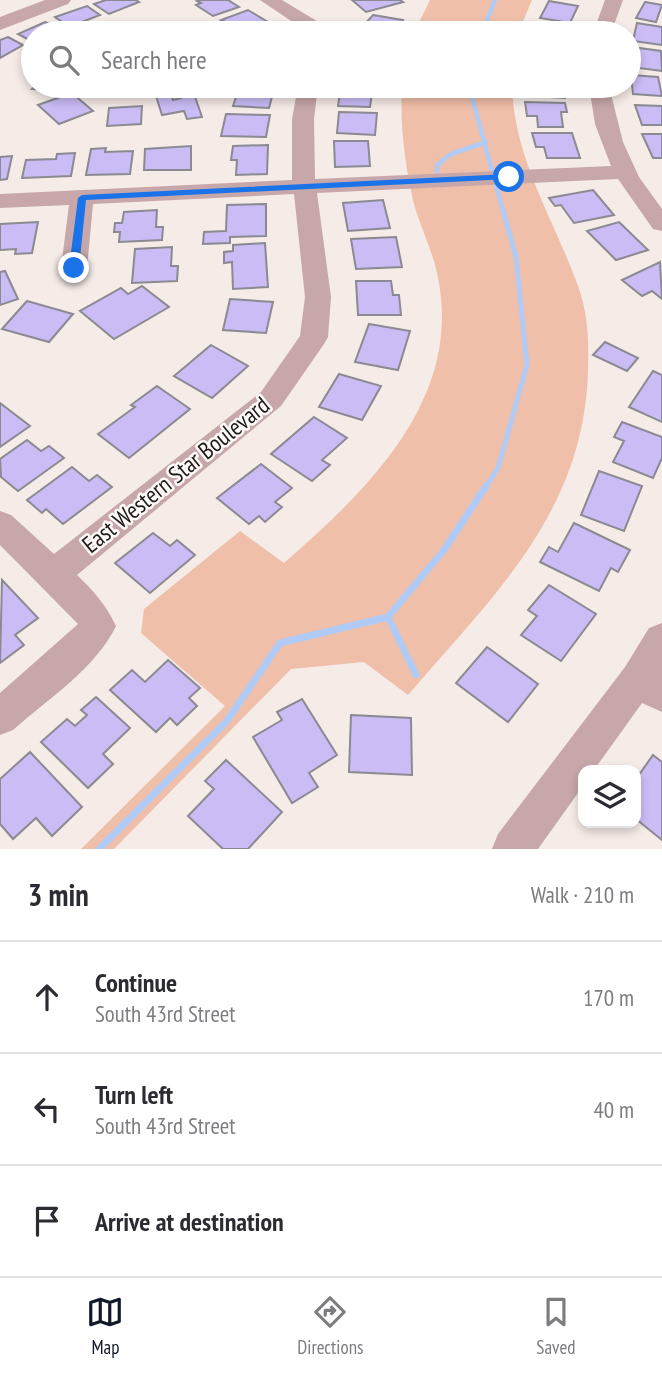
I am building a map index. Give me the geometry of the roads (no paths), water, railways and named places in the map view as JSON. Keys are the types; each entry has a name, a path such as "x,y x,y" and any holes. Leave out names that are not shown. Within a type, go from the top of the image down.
{"street":[{"path":"0,24 62,0"},
{"path":"269,0 303,20 331,13"},
{"path":"606,21 614,0"},
{"name":"East Western Star Boulevard","path":"54,574 271,399 314,337 318,297 304,186 303,119 306,98"},
{"path":"602,98 612,146 623,172 662,224"},
{"path":"0,201 623,172"},
{"path":"74,268 82,198"},
{"path":"0,524 87,607 98,626 80,648 0,717"},
{"path":"513,849 650,687 662,639"}],"waterway":[{"path":"487,21 495,0"},
{"path":"472,98 484,143"},
{"path":"437,172 437,165 451,154 484,143"},
{"path":"484,143 503,211"},
{"path":"485,488 498,468 527,365 516,257 503,210"},
{"path":"388,617 444,550 486,486"},
{"path":"99,849 226,722 280,643 388,617"},
{"path":"388,617 416,675"}]}
